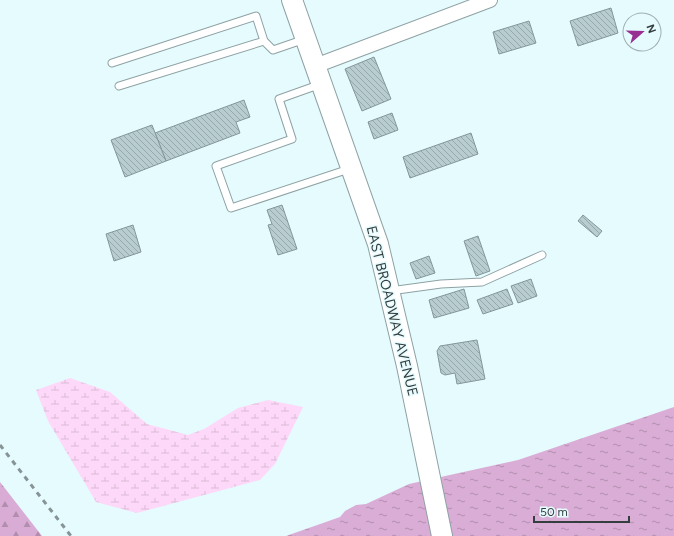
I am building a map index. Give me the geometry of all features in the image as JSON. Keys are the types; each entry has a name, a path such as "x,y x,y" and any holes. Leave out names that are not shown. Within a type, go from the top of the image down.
{"main road":[{"name":"EAST BROADWAY AVENUE","path":"292,0 378,244 407,366 442,536"}],"street":[{"path":"318,75 457,5 490,0"}],"lane":[{"path":"112,63 256,16 264,41 273,50 305,38"},
{"path":"119,86 264,41"},
{"path":"318,75 279,100 292,139 216,166 231,208 351,168"},
{"path":"390,291 441,284 482,282 542,255"}],"green space":[{"path":"70,378 110,392 147,424 188,435 204,429 238,408 268,400 303,407 275,464 260,480 137,513 96,502 48,421 36,390"},
{"path":"0,482 42,536 0,536"}],"water":[{"path":"674,407 674,536 286,536 340,517 345,511 356,505 366,504 409,484 518,460"}],"building":[{"path":"611,8 618,33 578,46 570,21"},
{"path":"529,21 536,43 499,54 493,32"},
{"path":"374,57 391,99 362,111 345,69"},
{"path":"244,100 250,117 236,122 240,133 166,161 155,133"},
{"path":"392,113 398,130 374,139 368,122"},
{"path":"152,125 166,161 125,177 111,140"},
{"path":"471,133 478,154 410,178 403,157"},
{"path":"282,205 297,249 278,255 268,225 272,224 267,210"},
{"path":"583,215 602,231 597,237 578,221"},
{"path":"133,225 141,252 114,261 106,234"},
{"path":"478,236 490,271 476,276 464,241"},
{"path":"429,256 435,273 416,279 410,263"},
{"path":"531,279 537,296 518,303 511,286"},
{"path":"464,289 469,308 434,318 429,300"},
{"path":"507,289 513,304 483,314 477,300"},
{"path":"477,340 485,379 457,384 455,373 445,375 441,373 437,351 440,346"}],"railway":[{"path":"0,445 71,536"}]}
